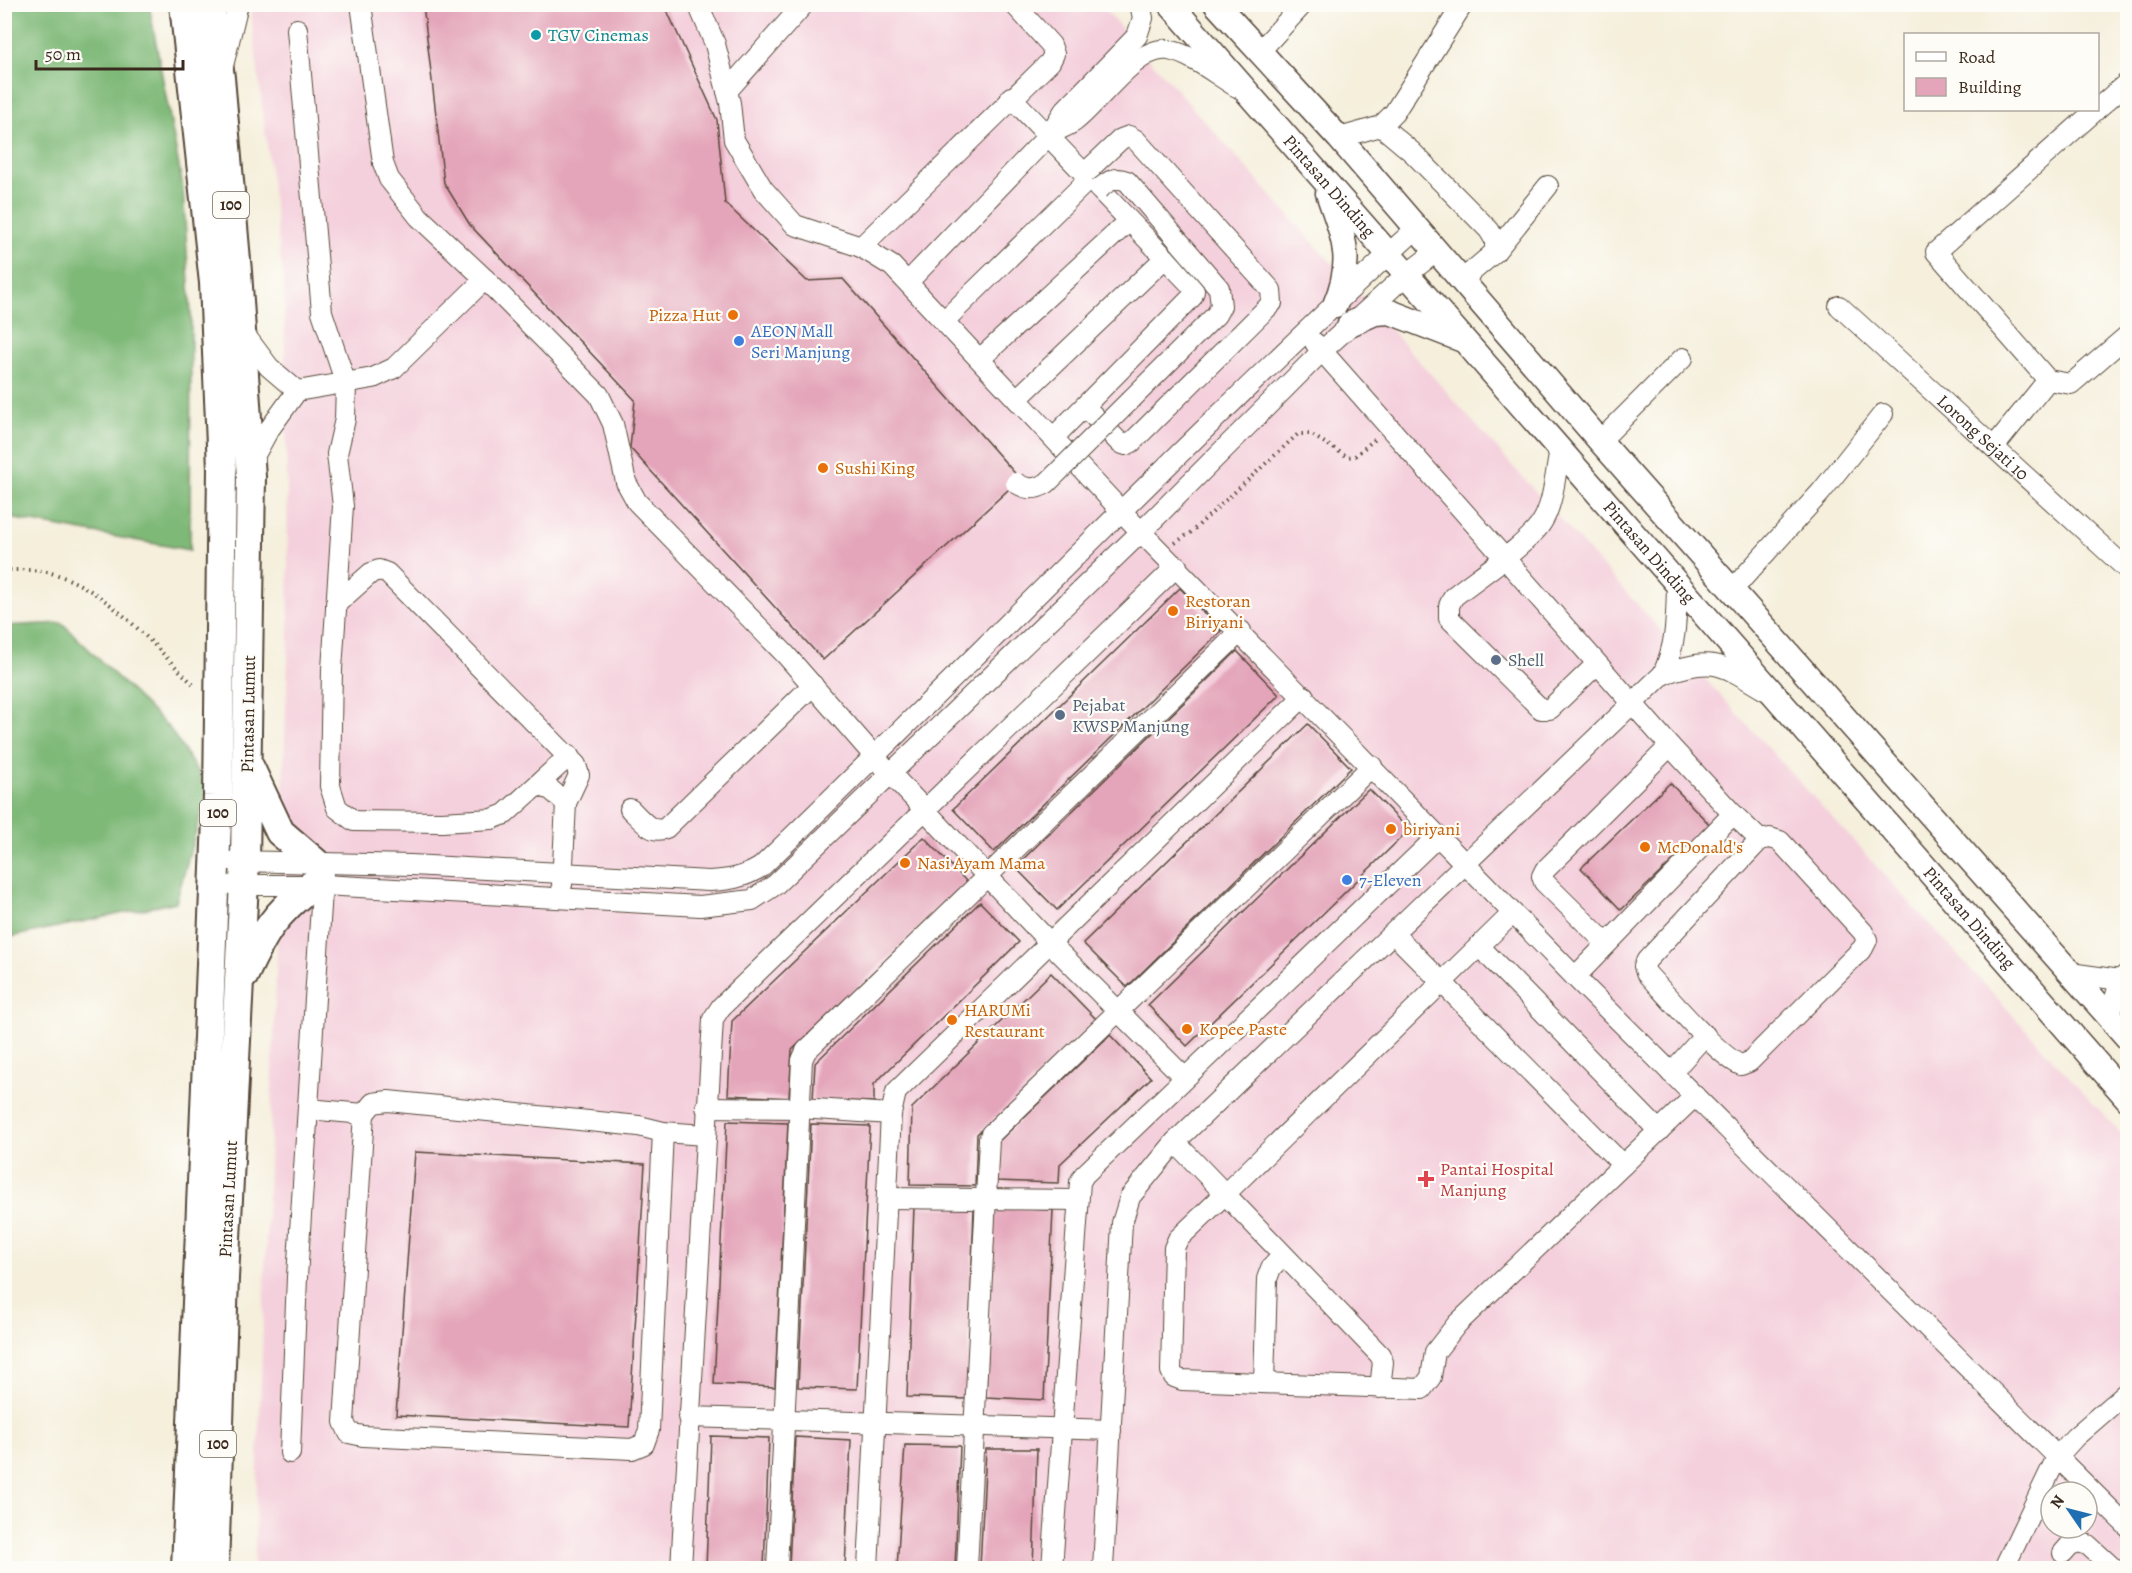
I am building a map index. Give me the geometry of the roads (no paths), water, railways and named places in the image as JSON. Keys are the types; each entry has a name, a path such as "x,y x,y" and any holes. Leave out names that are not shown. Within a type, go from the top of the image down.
{"highway":[{"name":"Pintasan Lumut","path":"184,4 214,294 222,468 215,873 186,1569"},
{"name":"Pintasan Lumut","path":"210,4 220,78 242,331 250,463 244,874 214,1569"},
{"path":"238,989 260,941 273,921 285,906 319,874 280,832 247,760"}],"main road":[{"name":"Pintasan Dinding","path":"1170,4 2127,1099"},
{"name":"Pintasan Dinding","path":"1216,4 1339,138 1600,441 2127,1038"},
{"path":"1324,182 1344,241 1347,269 1345,282 1335,305"},
{"path":"1350,324 1375,313 1390,312 1465,341"}],"street":[{"path":"220,78 238,4"},
{"path":"362,4 383,163 388,179 419,217 485,279 599,394 613,424 626,482 637,502 813,685 875,757 1051,944 1184,1077"},
{"path":"698,4 715,44 727,91 734,140 744,161 769,196 795,225 861,247 892,266 1141,532 1241,631 1575,977 2127,1527"},
{"path":"727,91 804,4"},
{"path":"861,247 1011,97 1050,62 1054,54 1051,45 1014,4"},
{"path":"908,282 1049,135 1064,111 1137,36 1143,18 1140,4"},
{"path":"1259,52 1303,4"},
{"path":"1339,138 1381,126 1394,112 1463,4"},
{"path":"297,29 322,312 346,384 345,419 337,454 342,507 336,604 330,786 337,808 354,820 442,822 492,819 505,814 568,756"},
{"path":"1049,135 1075,121 1140,59 1155,51 1166,50 1180,54 1247,93"},
{"path":"2099,107 2127,82"},
{"path":"1011,97 1092,180 1128,222 1192,286 1194,291 1192,297 1054,437"},
{"path":"2095,111 1935,252 2048,380 2071,384 2127,335"},
{"path":"1381,126 1412,152 1490,230 1495,240 1495,252"},
{"path":"944,321 1092,180 1121,139 1129,136 1136,140 1271,290 1274,297 1272,303 1132,442 1126,445 1120,443 1085,408"},
{"path":"1016,483 1025,489 1037,489 1047,483 1216,315 1221,306 1219,288 1127,181 1119,178 1092,180"},
{"path":"1462,280 1495,252 1548,186"},
{"path":"980,359 1128,222"},
{"path":"215,873 563,872 708,881 738,879 761,867 1305,332 1418,228"},
{"path":"319,874 561,897 700,906 752,900 775,885 892,775 1350,324 1437,251"},
{"path":"1018,398 1164,258"},
{"path":"250,463 268,431 297,391 373,378 394,368 485,279"},
{"name":"Lorong Sejati 10","path":"1839,306 2127,570"},
{"path":"242,331 269,368 297,391"},
{"path":"1305,332 1632,704 1733,814 1760,840"},
{"path":"1600,441 1683,358"},
{"path":"1994,447 2048,380"},
{"path":"1732,590 1821,492 1883,414"},
{"path":"1560,451 1548,509 1542,522 1453,597 1449,606 1449,618 1541,709 1550,709 1597,664"},
{"path":"681,1569 706,1107 713,1019 721,1007 1177,566"},
{"path":"336,604 371,573 379,570 387,573 576,765 579,775 566,804 561,897"},
{"path":"1103,1569 1122,1223 1130,1197 1175,1142 1663,674 1673,650 1676,633 1677,585"},
{"path":"777,1569 802,1060 806,1051 1241,631"},
{"path":"1663,674 1703,662 1724,666 1773,694"},
{"path":"630,809 652,829 660,831 666,828 813,685"},
{"path":"868,1569 891,1114 896,1092 1304,696"},
{"path":"1607,944 1544,882 1542,876 1545,870 1670,746"},
{"path":"966,1569 991,1134 1372,766"},
{"path":"538,785 551,790 566,804"},
{"path":"1575,977 1733,814"},
{"path":"1052,1569 1080,1182 1084,1175 1184,1077 1438,836"},
{"path":"1770,838 1780,841 1863,932 1867,940 1863,948 1749,1062 1741,1065 1733,1062 1705,1035 1646,973 1644,966 1647,960 1760,840 1770,838"},
{"path":"290,1453 297,1277 308,1109 319,874"},
{"path":"1513,913 1178,1239 1174,1248 1171,1371 1174,1377 1182,1380 1422,1389 1431,1377 1435,1352 1457,1324 1695,1096"},
{"path":"1394,934 1623,1165"},
{"path":"1479,946 1659,1131"},
{"path":"2070,973 2124,976 2110,1018"},
{"path":"1671,1073 1705,1035"},
{"path":"663,1132 650,1430 644,1444 632,1449 363,1436 349,1432 344,1422 364,1114 373,1103 388,1101 639,1126 663,1132 705,1135"},
{"path":"706,1107 800,1108 891,1114"},
{"path":"308,1109 364,1114"},
{"path":"1175,1142 1380,1355 1383,1362 1380,1388"},
{"path":"887,1198 986,1197 1078,1200"},
{"path":"1264,1383 1267,1279 1271,1268 1283,1255"},
{"path":"2004,1569 2057,1457 2075,1437 2127,1391"},
{"path":"688,1417 875,1425 1111,1430"},
{"path":"2062,1553 2070,1545 2079,1542 2088,1545 2113,1569"}],"place":[{"name":"TGV Cinemas","path":"536,35"},
{"name":"Pizza Hut","path":"733,315"},
{"name":"AEON Mall Seri Manjung","path":"739,341"},
{"name":"Sushi King","path":"823,468"},
{"name":"Restoran Biriyani","path":"1173,611"},
{"name":"Shell","path":"1496,660"},
{"name":"Pejabat KWSP Manjung","path":"1060,715"},
{"name":"biriyani","path":"1391,829"},
{"name":"McDonald's","path":"1645,847"},
{"name":"Nasi Ayam Mama","path":"905,863"},
{"name":"7-Eleven","path":"1347,880"},
{"name":"HARUMi Restaurant","path":"952,1020"},
{"name":"Kopee Paste","path":"1187,1029"},
{"name":"Pantai Hospital Manjung","path":"1426,1179"}]}
